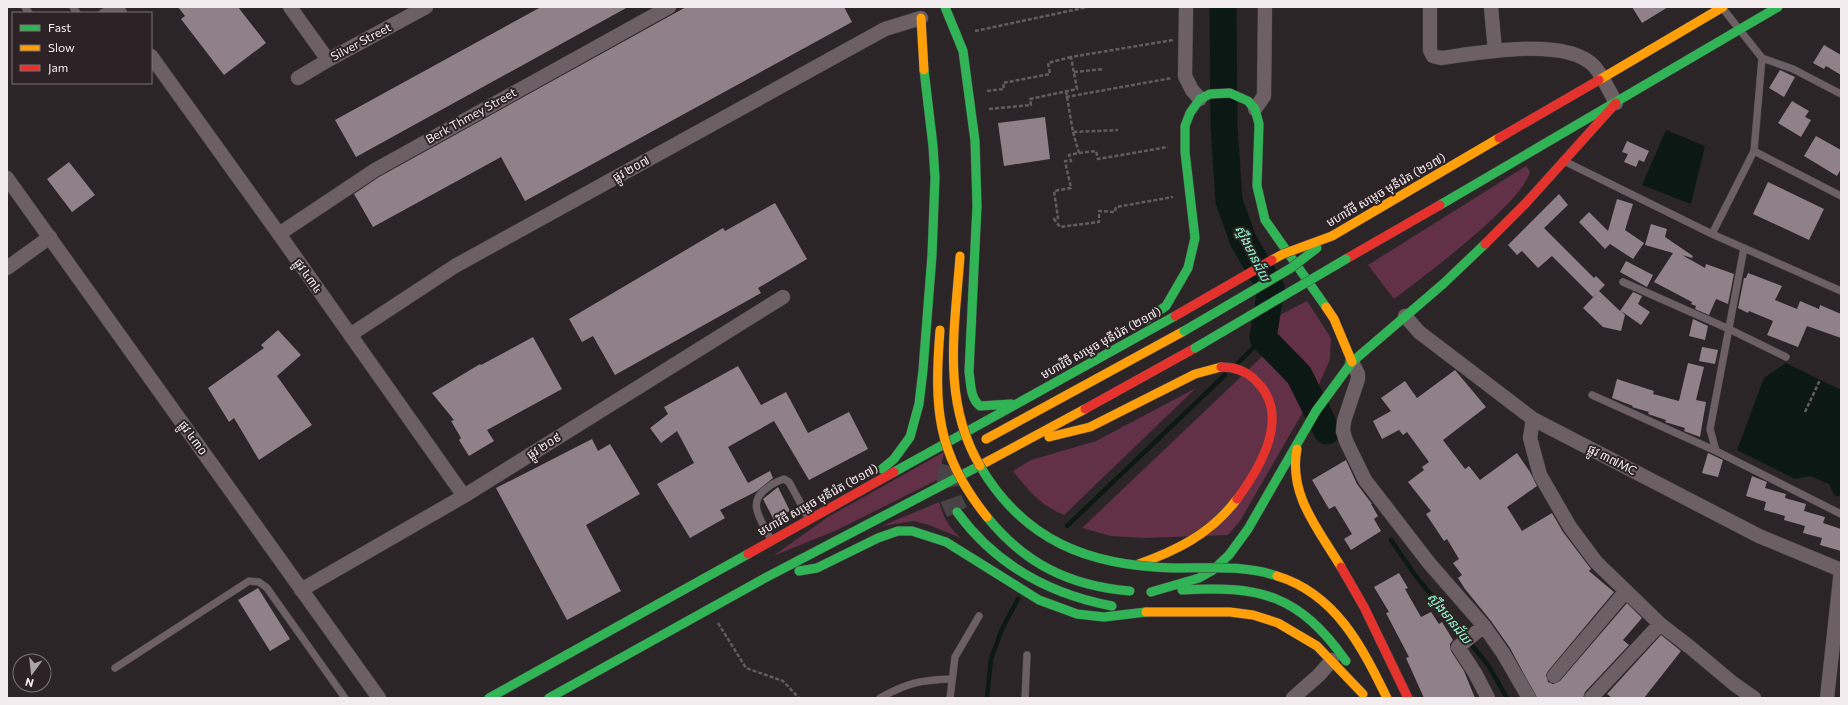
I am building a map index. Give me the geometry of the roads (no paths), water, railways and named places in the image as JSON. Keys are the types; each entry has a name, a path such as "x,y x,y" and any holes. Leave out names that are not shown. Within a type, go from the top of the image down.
{"main road":[{"name":"មហាវិថី សម្តេច មុនីរ៉េត (២១៧)","path":"489,698 1099,358 1282,254 1332,236 1602,79 1722,7"},
{"path":"549,698 765,578 1021,444 1195,348 1778,7"},
{"path":"946,9 952,37 963,51 972,106 978,181 970,344 970,386 974,401 980,406 1018,403"},
{"path":"919,13 931,48"},
{"path":"862,489 904,448 910,437 919,404 931,270 935,200 933,146 922,58 919,13"},
{"path":"1099,358 1137,326 1166,306 1188,268 1194,238 1185,152 1185,126 1190,113 1200,99 1210,94 1230,93 1239,96 1255,109 1259,124 1257,186 1265,220 1334,319 1352,362"},
{"path":"1140,592 1196,579 1213,571 1226,560 1240,542 1306,427 1336,380 1352,362 1495,235 1526,203 1616,103"},
{"path":"986,439 1184,331 1291,268 1332,236"},
{"path":"960,252 954,342 955,395 962,427 970,447 982,472 1008,506 1036,531 1085,555 1134,565 1170,568 1241,567 1268,572 1304,586 1318,595 1334,610 1350,629 1362,648 1387,698"},
{"path":"941,324 937,371 937,399 942,429 950,455 961,479 979,507 1019,548 1035,561 1051,571 1088,585 1140,592 1210,588 1251,590 1288,603 1306,614 1322,628 1336,644 1349,665 1364,696"},
{"path":"1021,444 1090,427 1195,374 1210,368 1226,366 1242,370 1254,377 1263,388 1272,410 1273,422 1268,441 1259,463 1243,490 1223,516 1196,539 1162,557 1134,565"},
{"path":"1299,441 1295,461 1295,477 1300,497 1364,607 1408,698"},
{"path":"957,512 964,524 1004,561 1044,585 1070,596 1104,605 1150,611 1230,612 1253,615 1278,623 1317,646 1332,660 1364,696"},
{"path":"765,578 817,568 878,538 898,531 912,531 946,542 1020,589 1059,608 1077,614 1104,617 1150,611"}],"street":[{"path":"290,7 328,60"},
{"name":"Berk Thmey Street","path":"279,234 375,170 669,7"},
{"path":"1186,7 1185,76 1192,90 1200,99"},
{"path":"1255,109 1264,96 1266,7"},
{"path":"1430,7 1430,50 1433,56 1442,58 1495,51 1536,48 1562,51 1581,57 1594,66 1616,103"},
{"path":"1491,7 1495,51"},
{"name":"Silver Street","path":"298,78 417,9"},
{"name":"ផ្លូវ ២០៧","path":"350,335 455,266 885,29 919,13"},
{"name":"ផ្លូវ ៤៣៤","path":"152,57 464,496"},
{"name":"ផ្លូវ ៤៣០","path":"7,178 379,698"},
{"path":"7,268 50,237"},
{"name":"ផ្លូវ ២០៩","path":"302,590 464,496 784,297"},
{"name":"ផ្លូវ ៣៧MC","path":"1405,316 1419,332 1533,419 1759,536 1841,570"},
{"path":"1352,362 1358,374 1358,380 1344,421 1343,431 1346,441 1365,480 1480,629 1503,653 1529,698"},
{"path":"1533,419 1530,438 1540,475 1570,528 1596,562 1660,624 1734,684 1754,698"},
{"path":"1827,698 1837,649 1841,570"},
{"path":"1554,676 1626,592"},
{"path":"1591,698 1660,624"},
{"path":"1480,629 1458,647 1475,673 1488,698"},
{"path":"1293,698 1319,675 1332,660"}],"lane":[{"path":"1722,7 1762,58 1793,69 1841,94"},
{"path":"1712,234 1754,151 1762,58"},
{"path":"1754,151 1841,196"},
{"path":"1563,161 1712,234 1840,288"},
{"path":"1716,450 1710,429 1744,248"},
{"path":"1623,282 1729,329 1786,357"},
{"path":"1592,395 1716,450 1841,514"},
{"path":"771,540 756,508 755,501 759,493 776,481 784,479 789,482 809,519"},
{"path":"115,668 249,581 259,582 267,588 345,698"},
{"path":"950,698 951,679 955,657 979,616"},
{"path":"1025,698 1027,655"},
{"path":"880,698 909,683 923,680 951,679"}],"waterway":[{"name":"ស្ទឹងមានជ័យ","path":"1223,7 1224,126 1229,201 1243,240 1271,288 1263,338 1299,375 1327,431"},
{"path":"1238,363 1263,338"},
{"path":"1067,526 1225,375"},
{"name":"ស្ទឹងមានជ័យ","path":"1391,540 1415,575 1488,665 1507,698"},
{"path":"987,698 991,659 1002,629 1018,599"}],"tunnel":[{"path":"950,466 948,484 957,512"}]}
